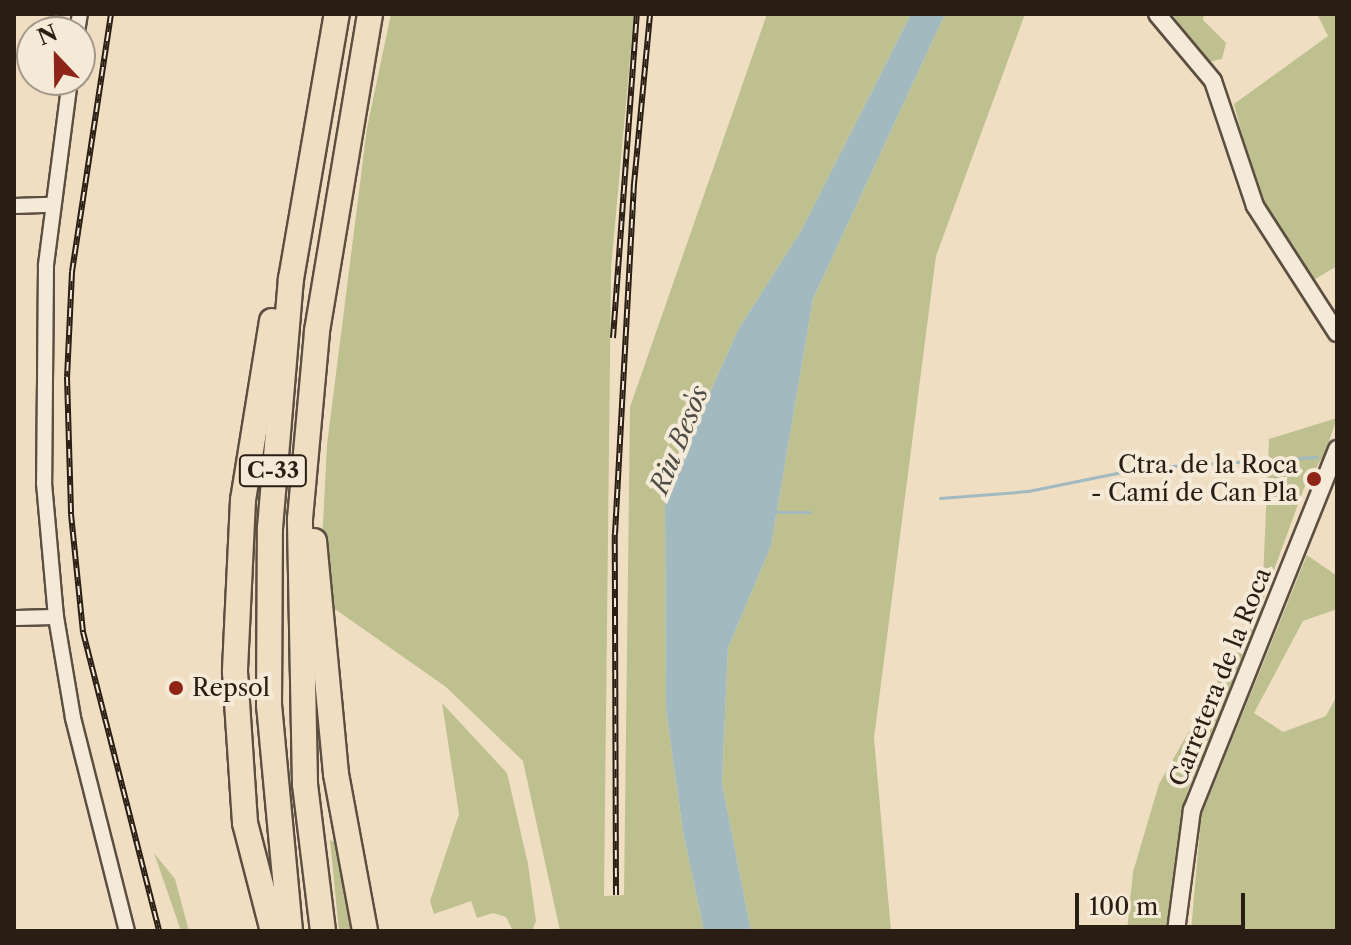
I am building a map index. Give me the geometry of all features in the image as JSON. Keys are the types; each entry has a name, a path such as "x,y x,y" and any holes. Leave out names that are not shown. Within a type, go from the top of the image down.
{"highway":[{"name":"C-33","path":"290,931 274,794 268,603 274,455 301,219 337,14"},
{"name":"C-33","path":"323,931 300,696 304,439 328,255 370,14"},
{"path":"273,931 245,823 236,718 236,614 255,413 277,293 301,219"},
{"path":"304,439 330,730 365,931"}],"street":[{"path":"1157,14 1213,81 1255,206 1337,333"},
{"path":"68,96 51,205 42,442 56,617 80,751 127,931"},
{"path":"14,206 51,205"},
{"name":"Carretera de la Roca","path":"1176,931 1192,810 1337,449"},
{"path":"14,618 56,617"}],"green space":[{"path":"391,14 634,14 611,269 604,896 624,895 630,407 767,14 911,14 801,231 739,328 665,492 666,709 683,832 704,931 560,931 523,761 446,687 332,607 320,583 327,445 367,128"},
{"path":"945,14 1025,14 936,256 874,738 891,931 751,931 722,783 728,648 771,546 813,299"},
{"path":"1172,14 1204,14 1203,20 1226,43 1222,59 1208,62"},
{"path":"1317,14 1337,14 1337,266 1312,281 1284,244 1256,188 1234,104 1328,36"},
{"path":"1337,418 1324,455 1304,488 1262,603 1269,439"},
{"path":"1307,555 1337,576 1337,609 1303,621 1254,713 1283,732 1326,716 1337,695 1337,931 1191,931 1201,816"},
{"path":"1262,603 1262,620 1187,792 1167,931 1127,931 1133,872 1159,784"},
{"path":"442,703 507,773 528,864 536,921 532,931 513,931 506,917 493,913 477,918 471,901 434,914 430,901 459,814"},
{"path":"330,840 338,843 356,931 339,931"},
{"path":"154,853 175,879 189,931 181,931"}],"water":[{"path":"911,14 945,14 813,299 771,546 728,648 722,783 751,931 704,931 683,832 666,709 665,492 739,328 801,231"}],"waterway":[{"path":"940,498 1028,491 1142,468 1317,457"},
{"path":"774,512 810,512"}],"railway":[{"path":"111,14 72,272 67,377 71,514 83,632 159,931"},
{"path":"613,338 637,14"},
{"path":"616,895 615,534 634,184 650,14"}],"place":[{"name":"Ctra. de la Roca - Camí de Can Pla","path":"1314,479"},
{"name":"Repsol","path":"176,688"}],"water label":[{"name":"Riu Besòs","path":"680,440"}]}
